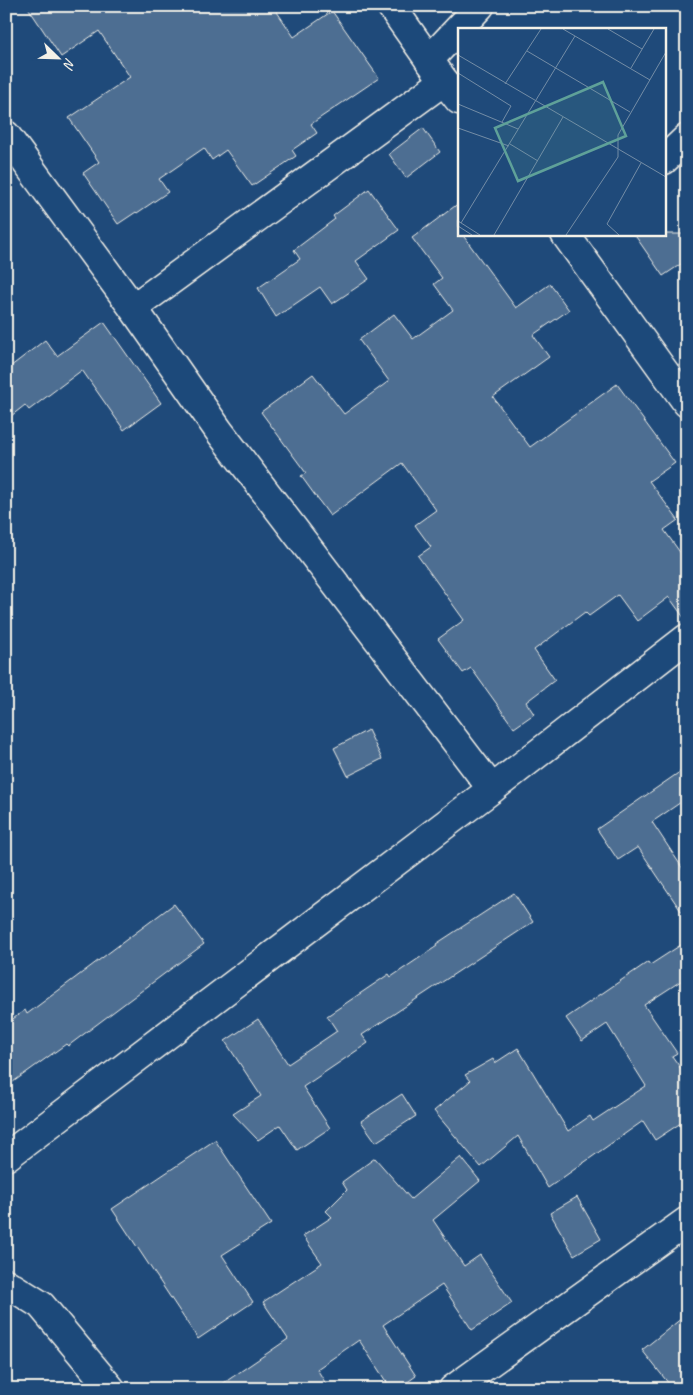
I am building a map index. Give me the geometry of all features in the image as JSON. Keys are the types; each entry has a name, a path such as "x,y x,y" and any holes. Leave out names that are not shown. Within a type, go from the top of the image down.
{"street":[{"path":"391,6 444,80"},
{"path":"469,28 480,6"},
{"path":"133,308 444,80 458,51"},
{"path":"6,135 133,308 219,431 492,789"},
{"path":"666,158 687,138"},
{"path":"577,239 687,403"},
{"path":"6,1157 492,789 687,638"},
{"path":"453,1389 687,1220"},
{"path":"6,1283 41,1305 111,1389"}],"building":[{"path":"27,6 273,6 294,37 332,11 379,78 311,124 317,133 292,150 296,156 252,186 226,150 212,160 204,148 159,179 168,192 118,224 83,173 99,162 69,118 130,77 99,31 61,57"},
{"path":"423,128 440,152 406,178 389,154"},
{"path":"369,189 399,230 356,261 369,279 332,304 320,287 276,317 258,288 300,259 294,250 335,219 333,216"},
{"path":"458,204 458,235 463,235 516,308 550,284 569,310 533,335 549,357 493,397 530,447 617,384 675,463 649,481 678,520 664,530 687,562 687,622 669,597 637,621 618,595 589,616 585,612 534,650 555,680 526,702 534,714 514,728 471,668 463,673 438,639 464,620 418,556 431,547 415,525 436,510 402,463 330,516 301,476 306,473 261,412 313,374 344,414 389,381 359,340 394,314 413,339 453,310 434,284 442,278 412,238"},
{"path":"687,234 687,260 663,276 635,235"},
{"path":"104,322 161,403 124,430 82,370 29,410 25,405 6,420 6,370 45,340 57,356"},
{"path":"368,730 382,759 348,776 334,748"},
{"path":"687,767 687,798 652,822 687,875 687,920 638,847 618,860 597,829"},
{"path":"514,893 533,922 362,1035 368,1043 303,1087 330,1128 297,1150 280,1125 258,1140 233,1114 261,1096 225,1041 258,1019 288,1064 337,1031 327,1016 389,974 391,977 437,946 436,944"},
{"path":"174,904 204,944 68,1046 66,1044 6,1087 6,1024 25,1010 27,1014"},
{"path":"687,941 687,977 644,1005 677,1053 672,1056 687,1077 687,1119 655,1140 643,1121 548,1188 518,1136 481,1167 434,1111 470,1081 465,1075 493,1059 495,1063 518,1048 568,1131 590,1116 593,1121 646,1086 607,1024 582,1041 566,1018 648,962 650,965"},
{"path":"402,1094 416,1116 376,1142 361,1121"},
{"path":"215,1140 271,1224 222,1255 253,1302 198,1339 112,1209"},
{"path":"461,1157 480,1181 433,1220 464,1266 480,1255 512,1303 472,1330 442,1285 383,1325 416,1376 398,1389 391,1389 359,1340 317,1369 329,1389 215,1389 288,1339 263,1302 322,1263 303,1236 332,1217 326,1211 347,1190 342,1182 375,1158 411,1199"},
{"path":"577,1197 601,1239 574,1255 550,1213"},
{"path":"687,1314 687,1389 673,1389 642,1350"}]}
